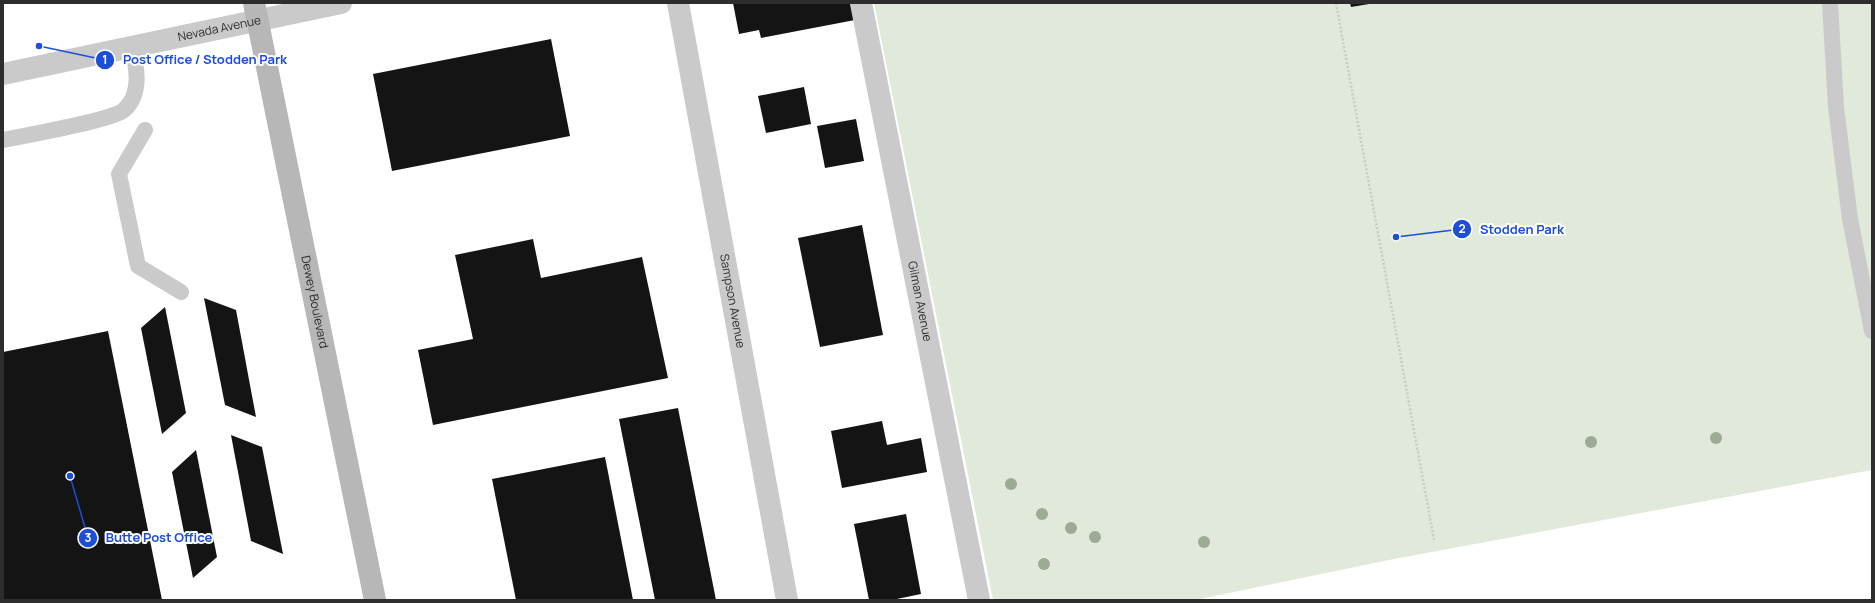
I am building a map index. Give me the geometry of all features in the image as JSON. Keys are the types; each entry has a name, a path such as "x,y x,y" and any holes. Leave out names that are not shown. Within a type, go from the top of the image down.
{"street":[{"name":"Nevada Avenue","path":"3,74 132,47 256,12 341,3"},
{"name":"Sampson Avenue","path":"678,3 786,600"},
{"name":"Gilman Avenue","path":"861,3 979,600"},
{"name":"Dewey Boulevard","path":"256,12 375,600"}],"lane":[{"path":"1830,3 1836,107 1850,219 1872,331"},
{"path":"3,140 100,119 124,111 136,90 136,62 132,47"},
{"path":"145,130 119,174 138,266 181,292"}],"path":[{"path":"1336,3 1434,540"}],"shaded area":[{"path":"874,3 1872,3 1872,470 1394,559 1195,600 993,600"}],"building":[{"path":"733,3 852,3 855,20 761,38 759,30 739,34"},
{"path":"1350,3 1369,3 1369,4 1351,7"},
{"path":"551,39 570,136 392,171 373,74"},
{"path":"804,87 811,124 766,133 758,96"},
{"path":"856,119 864,161 825,168 817,126"},
{"path":"862,225 883,335 820,347 798,238"},
{"path":"533,239 541,278 642,257 668,378 433,425 418,350 473,339 455,255"},
{"path":"204,298 236,310 256,417 225,405"},
{"path":"165,307 186,413 162,434 141,328"},
{"path":"108,331 162,600 3,600 3,352"},
{"path":"678,408 716,600 655,600 619,419"},
{"path":"882,421 887,445 921,438 927,472 842,488 831,431"},
{"path":"231,435 262,447 283,554 251,541"},
{"path":"196,450 217,557 193,578 172,472"},
{"path":"605,457 633,600 516,600 492,479"},
{"path":"906,514 921,594 892,600 869,600 854,524"}],"place":[{"name":"Post Office / Stodden Park","path":"39,46"},
{"name":"Stodden Park","path":"1396,237"},
{"name":"Butte Post Office","path":"70,476"}]}
